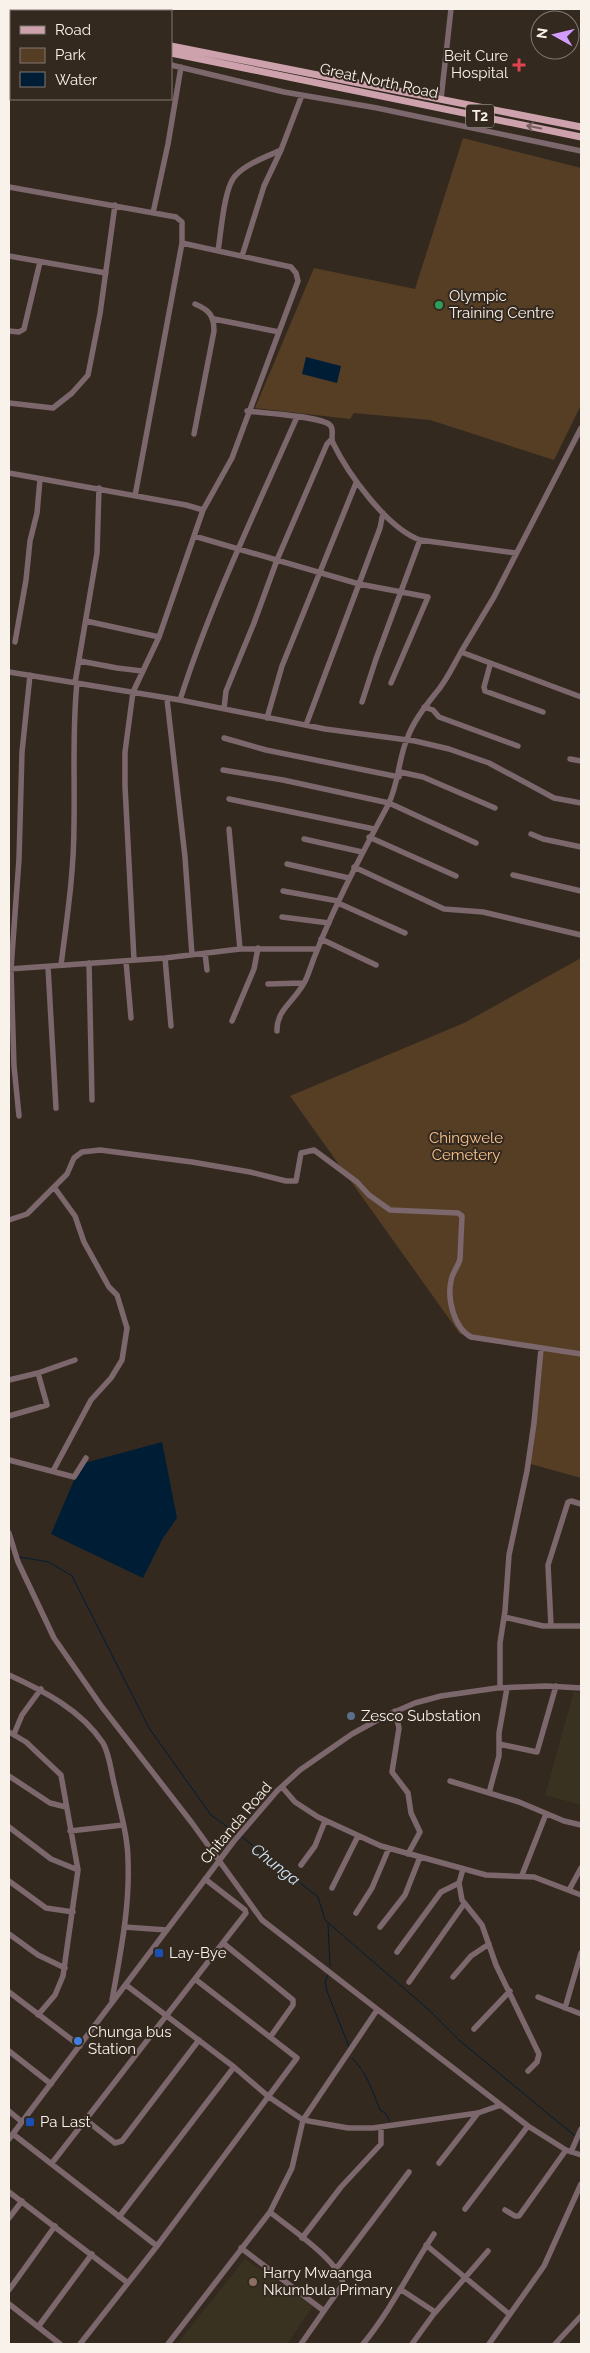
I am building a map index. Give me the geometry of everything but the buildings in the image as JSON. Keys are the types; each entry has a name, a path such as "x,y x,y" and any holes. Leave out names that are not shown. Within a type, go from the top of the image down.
{"main road":[{"name":"Great North Road","path":"172,46 581,127"},
{"name":"Great North Road","path":"172,53 581,137"}],"street":[{"path":"441,99 451,9"},
{"path":"191,70 194,57"},
{"path":"172,65 302,95 386,110 581,151"},
{"path":"153,212 168,144 181,67"},
{"path":"242,256 264,186 281,150 302,95"},
{"path":"218,251 228,190 235,175 281,150"},
{"path":"9,187 153,212 180,219 184,226 135,496"},
{"path":"9,403 53,408 72,393 88,375 100,314 115,205"},
{"path":"134,960 125,786 125,752 133,692 159,637 203,510 232,458 247,412 296,287 296,273 291,267 182,243"},
{"path":"9,256 106,273"},
{"path":"9,331 22,332 25,328 40,262"},
{"path":"194,434 214,331 214,319 207,309 195,304"},
{"path":"214,319 279,332"},
{"path":"247,412 297,417 330,425 332,429 331,440 351,471 356,484 411,537 420,540 516,553"},
{"path":"180,700 194,659 238,549 297,417"},
{"path":"277,1031 277,1019 298,995 316,949 349,878 369,837 389,803 399,775 406,740 424,707 444,682 461,652 516,553 581,428"},
{"path":"224,709 226,691 277,560 327,444 331,440"},
{"path":"9,473 99,488 203,510"},
{"path":"15,642 26,580 30,541 37,513 40,479"},
{"path":"266,718 282,666 356,484"},
{"path":"61,965 72,876 76,683 99,539 99,488"},
{"path":"306,725 380,528 383,512"},
{"path":"194,536 359,584 428,596 390,683"},
{"path":"362,702 420,540"},
{"path":"86,621 159,637"},
{"path":"461,652 490,665 581,697"},
{"path":"80,661 142,671"},
{"path":"490,665 484,687 485,690 543,712"},
{"path":"9,672 180,700 306,725 431,744 469,755 525,780 554,798 581,803"},
{"path":"19,1116 12,1040 10,969 12,902 19,859 22,752 30,675"},
{"path":"167,699 185,857 192,955"},
{"path":"424,707 433,710 439,716 518,746"},
{"path":"224,738 266,750 399,775 423,777 495,808"},
{"path":"570,759 581,761"},
{"path":"223,770 283,780 389,803 476,843"},
{"path":"229,799 374,829"},
{"path":"229,829 240,949"},
{"path":"530,834 543,839 581,847"},
{"path":"369,837 456,876"},
{"path":"304,839 362,852"},
{"path":"287,864 349,878"},
{"path":"354,868 444,909 483,912 581,935"},
{"path":"513,875 581,891"},
{"path":"283,891 338,902 405,933"},
{"path":"282,917 329,923"},
{"path":"321,939 376,965"},
{"path":"232,1020 254,969 258,948"},
{"path":"10,969 165,958 240,949 316,949"},
{"path":"205,953 206,970"},
{"path":"165,958 171,1026"},
{"path":"126,961 131,1018"},
{"path":"89,963 92,1100"},
{"path":"48,967 56,1108"},
{"path":"268,984 304,983"},
{"path":"9,1074 16,1080"},
{"path":"9,1220 27,1214 67,1174 74,1158 82,1152 100,1150 192,1162 250,1172 286,1181 296,1180 301,1153 314,1150 357,1182 368,1195 390,1210 458,1212 462,1216 460,1259 453,1274 450,1288 454,1314 462,1330 470,1337 581,1354"},
{"path":"53,1471 91,1400 118,1368 122,1360 127,1328 117,1295 109,1287 84,1242 75,1216 54,1187"},
{"path":"500,1684 500,1643 510,1554 534,1423 541,1349"},
{"path":"9,1380 38,1373 74,1360"},
{"path":"9,1416 46,1406 47,1403 38,1373"},
{"path":"9,1460 74,1478 86,1458"},
{"path":"551,1626 548,1565 568,1502 573,1501 581,1504"},
{"path":"9,1533 18,1562 54,1638 102,1707 192,1824 262,1920 528,2126 568,2151 581,2154"},
{"path":"504,1617 551,1626 581,1626"},
{"path":"9,1675 41,1689 74,1712 104,1745 123,1825 128,1860 124,1927 112,2000"},
{"path":"500,1744 537,1752 556,1686"},
{"name":"Chitanda Road","path":"11,2137 80,2046 112,2000 126,1985 234,1841 282,1787 300,1770 352,1734 395,1711 441,1696 507,1688 556,1686 581,1688"},
{"path":"489,1793 495,1774 500,1744 499,1734 507,1688"},
{"path":"38,2015 55,1995 62,1982 78,1870 60,1775 43,1757 11,1733 41,1689"},
{"path":"395,1711 399,1728 392,1772 408,1794 411,1813 420,1832 408,1854"},
{"path":"9,1776 50,1803 66,1808"},
{"path":"450,1781 519,1802 564,1821 581,1824"},
{"path":"282,1787 295,1802 325,1821 389,1848 486,1875 534,1877 581,1895"},
{"path":"522,1875 546,1814"},
{"path":"301,1865 315,1846 325,1821"},
{"path":"70,1831 123,1825"},
{"path":"9,1827 51,1859 78,1870"},
{"path":"332,1888 358,1836"},
{"path":"356,1913 372,1888 389,1848"},
{"path":"380,1927 405,1895 420,1857"},
{"path":"569,1890 581,1868"},
{"path":"463,1869 459,1883 464,1904 482,1925 488,1944 526,2031 539,2054 537,2062 528,2071"},
{"path":"52,2164 246,1912 205,1880"},
{"path":"9,1881 46,1908 73,1912"},
{"path":"398,1952 441,1892 459,1883"},
{"path":"409,1982 464,1904"},
{"path":"124,1927 167,1930"},
{"path":"9,1934 38,1956 65,1968"},
{"path":"223,1944 293,2000 293,2005 271,2036"},
{"path":"454,1977 471,1956 488,1944"},
{"path":"565,2008 581,1953"},
{"path":"80,2344 270,2097 297,2058 195,1979"},
{"path":"126,1985 234,2066 270,2097 303,2120 348,2128 381,2127 478,2113 501,2105"},
{"path":"474,2029 510,1991"},
{"path":"9,1992 80,2046"},
{"path":"538,1997 581,2014"},
{"path":"168,2344 270,2212 292,2168 303,2120 377,2010"},
{"path":"86,2120 115,2143 122,2141 199,2040"},
{"path":"9,2051 51,2084"},
{"path":"119,2217 234,2066"},
{"path":"9,2112 22,2122"},
{"path":"439,2163 478,2113"},
{"path":"465,2209 528,2126"},
{"path":"302,2238 341,2187 381,2144 381,2127"},
{"path":"504,2210 519,2216 578,2139 581,2129"},
{"path":"11,2137 52,2164 156,2246"},
{"path":"336,2268 409,2172"},
{"path":"488,2344 544,2266 581,2184"},
{"path":"9,2192 128,2283"},
{"path":"9,2218 22,2201"},
{"path":"270,2212 336,2268 343,2284 303,2343"},
{"path":"9,2290 55,2226"},
{"path":"363,2344 434,2234"},
{"path":"426,2245 509,2314"},
{"path":"242,2248 324,2311"},
{"path":"412,2344 435,2312 488,2250"},
{"path":"38,2327 92,2254"},
{"path":"400,2289 435,2312"},
{"path":"9,2304 60,2344"},
{"path":"556,2344 581,2316"}],"shaded area":[{"path":"574,1691 581,1693 581,1805 545,1795"},
{"name":"Harry Mwaanga Nkumbula Primary","path":"245,2259 313,2306 287,2344 177,2344"}],"green space":[{"name":"Olympic Training Centre","path":"463,138 581,168 581,405 554,460 430,420 354,413 350,419 255,408 314,268 415,289"},
{"name":"Chingwele Cemetery","path":"581,958 581,1478 527,1463 540,1347 460,1334 290,1096 464,1023"}],"water":[{"path":"306,357 341,366 337,383 302,374"},
{"path":"162,1442 177,1518 163,1538 143,1578 51,1534 81,1464"}],"waterway":[{"name":"Chunga","path":"19,1557 49,1562 72,1576 149,1728 211,1815 236,1833"},
{"name":"Chunga","path":"242,1837 318,1897 325,1920 428,2009 460,2041 575,2136"},
{"path":"328,1924 330,1966"},
{"path":"328,1975 325,1982 327,1991 349,2047"},
{"path":"352,2058 365,2076 380,2110 385,2113 390,2121"}],"place":[{"name":"Beit Cure Hospital","path":"519,65"},
{"name":"Olympic Training Centre","path":"439,305"},
{"name":"Zesco Substation","path":"351,1716"},
{"name":"Lay-Bye","path":"159,1953"},
{"name":"Chunga bus Station","path":"78,2041"},
{"name":"Pa Last","path":"30,2122"},
{"name":"Harry Mwaanga Nkumbula Primary","path":"253,2282"}]}
